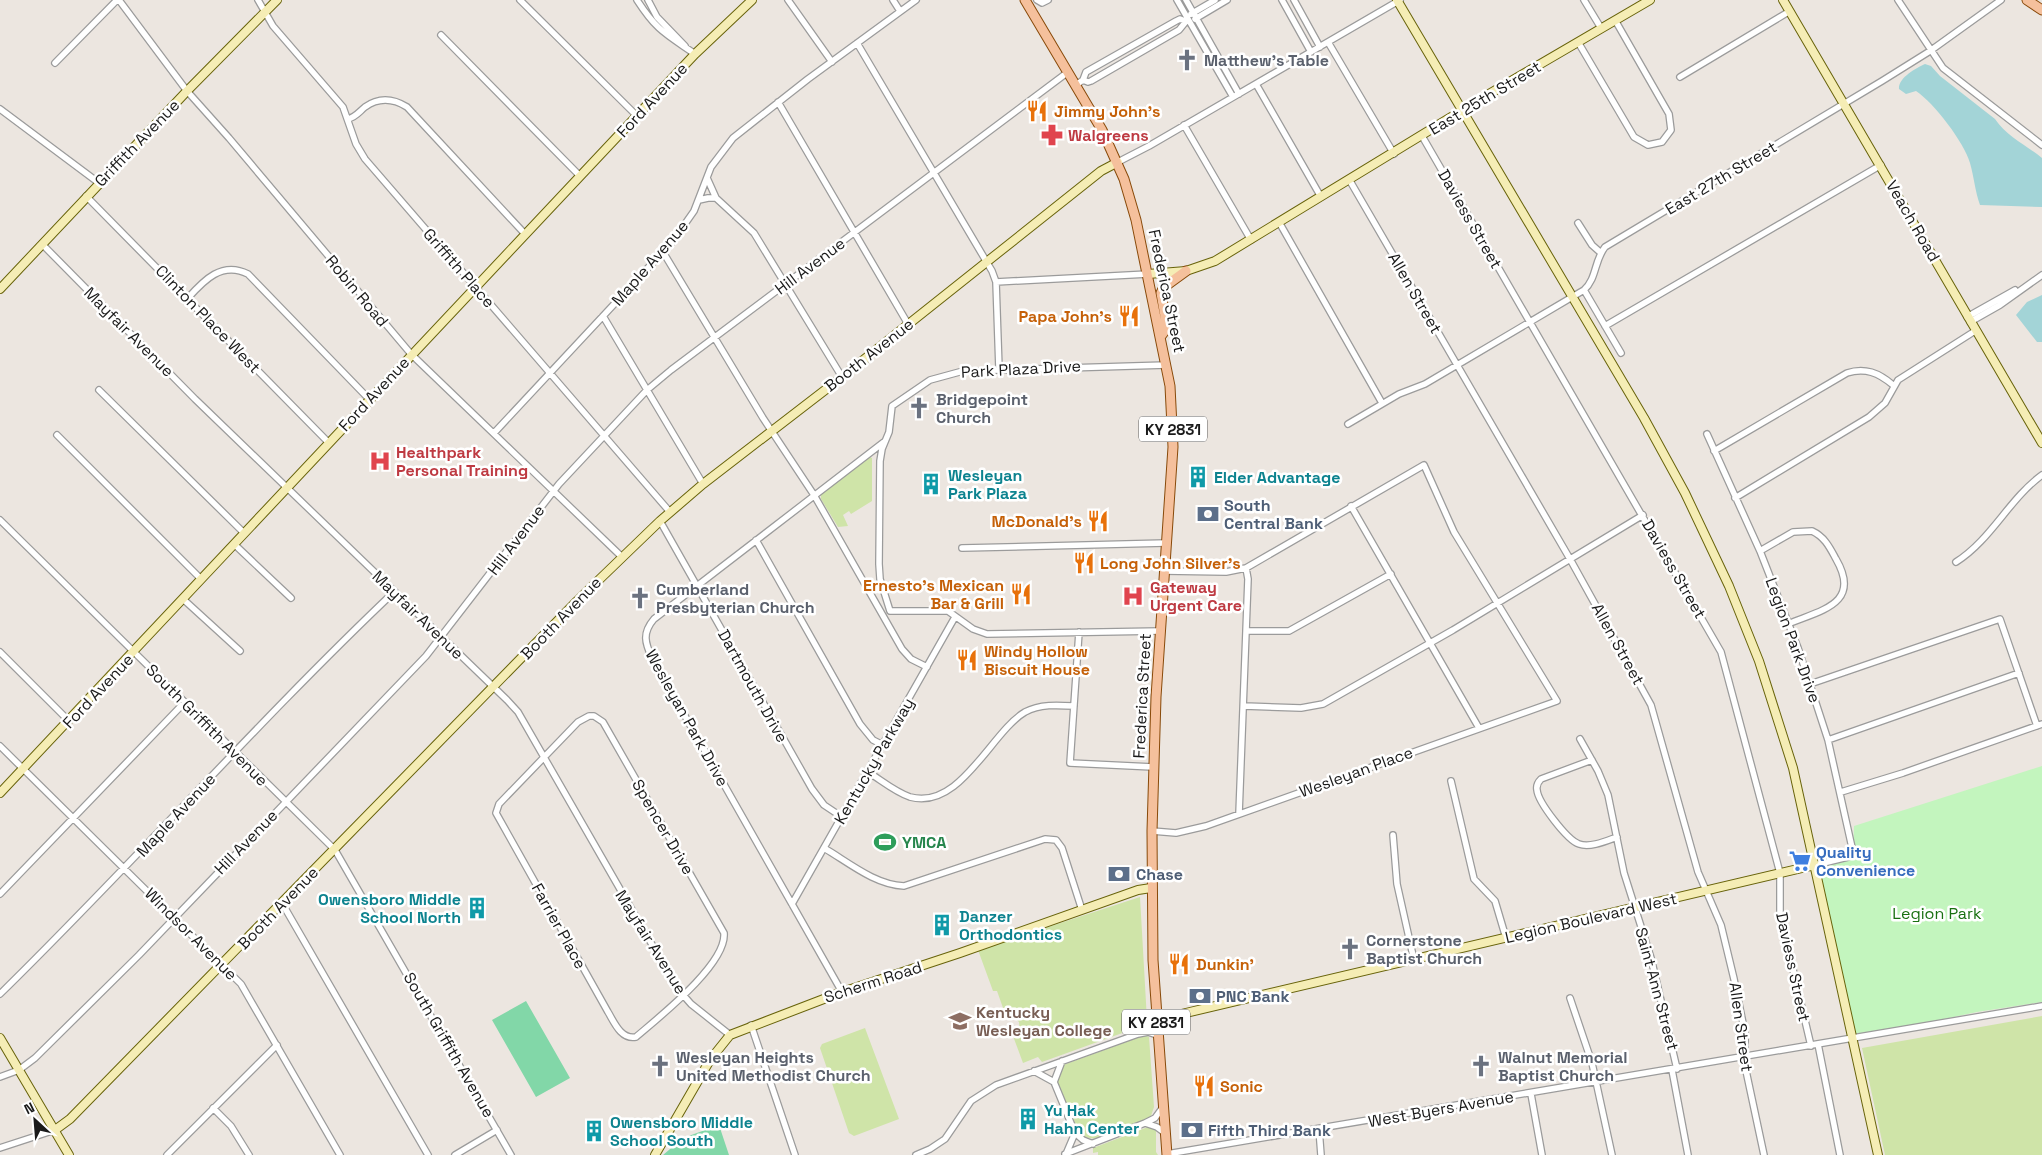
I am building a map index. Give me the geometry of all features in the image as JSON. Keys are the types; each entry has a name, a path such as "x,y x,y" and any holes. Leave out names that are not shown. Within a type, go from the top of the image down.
{"main road":[{"path":"2027,0 2042,10"},
{"name":"Frederica Street","path":"1031,1 1068,72 1079,82 1118,162 1131,198 1167,365 1173,434 1160,631 1153,767 1152,831 1156,1020 1167,1155"},
{"path":"1161,336 1167,328 1161,293 1164,287 1186,271"}],"street":[{"path":"55,63 118,0"},
{"name":"Robin Road","path":"118,0 186,91 411,354 622,557"},
{"name":"Griffith Place","path":"258,0 265,13 343,107 356,144 365,159 670,512"},
{"name":"Griffith Avenue","path":"0,289 186,91 277,0"},
{"path":"520,0 638,116"},
{"path":"637,0 656,26 668,38 696,54"},
{"path":"648,0 657,17 686,48"},
{"name":"Ford Avenue","path":"0,793 134,652 328,442 638,116 742,3 752,0"},
{"path":"788,0 832,62"},
{"path":"893,0 900,11"},
{"name":"Maple Avenue","path":"494,433 663,252 688,222 707,178 724,147 778,102 916,0"},
{"path":"1031,1 1042,3 1048,0"},
{"path":"1177,0 1233,97"},
{"path":"1186,0 1239,94"},
{"path":"1079,82 1091,81 1178,30 1187,20 1215,0"},
{"path":"1194,15 1228,0"},
{"path":"1282,0 1311,52"},
{"path":"1294,0 1320,46"},
{"path":"1118,162 1239,94 1399,0 1682,486 1730,586 1759,661 1784,737 1801,798 1878,1155"},
{"path":"1584,0 1602,28"},
{"name":"East 25th Street","path":"1148,274 1186,271 1215,261 1350,181 1462,111 1650,0"},
{"name":"Veach Road","path":"1783,0 1881,165 1968,320 2042,443"},
{"path":"1898,0 1943,68 1958,82 2042,145"},
{"name":"East 27th Street","path":"1601,252 1618,238 1845,104 1930,51 2001,0"},
{"path":"1680,77 1790,11"},
{"path":"1079,82 1086,72 1176,21 1180,19 1187,20"},
{"path":"1578,42 1634,137 1648,145 1662,142 1671,130 1669,114 1616,20"},
{"path":"441,35 580,176"},
{"path":"1328,42 1394,154"},
{"path":"857,43 992,271 996,282 999,369"},
{"name":"Hill Avenue","path":"0,1077 19,1070 42,1051 174,918 442,637 553,490 647,390 714,337 1068,72"},
{"path":"1256,84 1321,197"},
{"path":"348,119 370,104 381,100 394,101 407,107 525,234"},
{"path":"778,102 908,324"},
{"path":"0,109 98,183"},
{"path":"1184,125 1250,240"},
{"name":"Daviess Street","path":"1422,136 1721,652 1780,873 1780,914 1811,1046"},
{"name":"Booth Avenue","path":"55,1130 70,1119 622,557 660,521 703,484 842,377 1101,171 1118,162"},
{"path":"1606,326 1881,165"},
{"path":"707,178 716,198 754,233 842,377"},
{"name":"Allen Street","path":"1350,181 1570,559 1651,705 1705,892 1721,925 1745,1033 1744,1058 1764,1155"},
{"name":"Clinton Place West","path":"86,196 328,442"},
{"path":"699,200 716,198"},
{"path":"1278,222 1382,403"},
{"path":"1348,424 1382,403 1425,384 1584,290 1594,279 1601,252 1592,246 1578,223"},
{"name":"Mayfair Avenue","path":"42,244 195,399 518,712 683,996 730,1035"},
{"path":"663,252 772,431 814,495 902,649 911,659 927,667"},
{"path":"188,298 211,276 223,270 236,270 248,274 369,399"},
{"path":"996,282 1148,274"},
{"path":"1968,320 2042,275"},
{"path":"1584,290 1621,353"},
{"path":"603,316 703,484"},
{"path":"1735,498 1869,417 1885,403 1893,385 1906,374 1975,331"},
{"name":"Park Plaza Drive","path":"955,617 948,611 894,612 888,608 880,579 879,564 880,461 884,442 889,432 892,406 908,393 930,380 948,373 999,369 1167,365"},
{"path":"1714,450 1847,373 1860,370 1873,372 1883,376 1893,385"},
{"path":"99,390 244,533"},
{"name":"Legion Park Drive","path":"1707,434 1760,551 1810,684 1828,740 1852,841 1852,855 1815,865"},
{"path":"57,435 201,579"},
{"path":"814,495 884,442"},
{"path":"1164,570 1226,572 1246,568 1424,465 1454,532 1499,602"},
{"path":"1956,562 1974,549 2007,509 2042,475"},
{"name":"Wesleyan Park Drive","path":"814,495 654,618 646,631 646,644 842,992"},
{"path":"1351,506 1479,728"},
{"path":"1244,706 1316,707 1337,697 1642,515"},
{"name":"South Griffith Avenue","path":"0,520 334,850 511,1155"},
{"name":"Dartmouth Drive","path":"660,521 812,789 824,805 842,817"},
{"path":"1760,551 1792,532 1812,531 1823,537 1842,570 1846,583 1840,600 1830,607 1788,624"},
{"path":"756,540 860,724 873,740 883,745"},
{"path":"234,544 291,598"},
{"path":"962,548 1166,544"},
{"path":"1240,814 1248,579 1246,568"},
{"path":"1246,631 1289,632 1391,574"},
{"name":"Maple Avenue","path":"0,994 125,869 308,676 394,592"},
{"path":"183,599 240,650"},
{"name":"Wesleyan Place","path":"1152,831 1190,831 1558,701 1522,646 1499,602"},
{"path":"955,617 973,629 987,634 1160,631"},
{"name":"Kentucky Parkway","path":"792,904 955,617"},
{"path":"1810,684 2000,619 2040,725 1903,773 1841,792"},
{"path":"1079,632 1070,763 1153,767"},
{"path":"0,652 69,721"},
{"path":"1828,740 2019,673"},
{"path":"0,894 184,703"},
{"path":"868,772 904,794 921,798 930,797 947,790 962,778 1014,721 1026,712 1044,706 1074,706"},
{"name":"Spencer Drive","path":"543,758 584,718 594,716 602,722 724,933 720,950 695,984 683,996"},
{"name":"Saint Ann Street","path":"1580,739 1608,795 1624,874 1651,958 1674,1069 1688,1155"},
{"name":"Windsor Avenue","path":"0,746 223,964 241,984 340,1155"},
{"name":"Farrier Place","path":"543,758 499,804 496,813 608,1012 622,1033 630,1038 636,1037 683,996"},
{"path":"1592,760 1541,779 1538,783 1537,792 1552,816 1576,843 1586,846 1617,837"},
{"path":"1451,781 1474,879 1495,901 1506,938"},
{"path":"1393,835 1397,884 1414,960"},
{"path":"824,848 878,880 895,886 904,886 1045,840 1056,840 1062,848 1082,910"},
{"name":"Legion Boulevard West","path":"1156,1020 1815,865"},
{"name":"Scherm Road","path":"656,1155 710,1060 730,1035 751,1025 842,992 1138,890 1152,888"},
{"path":"282,904 428,1155"},
{"path":"1570,998 1597,1083 1612,1155"},
{"name":"West Byers Avenue","path":"1167,1155 2042,1006"},
{"path":"1138,1034 1156,1020"},
{"path":"751,1025 795,1155"},
{"path":"916,1155 930,1149 945,1139 965,1108 978,1095 996,1085 1138,1034 1146,1032 1157,1035"},
{"path":"0,1038 69,1155"},
{"path":"167,1155 277,1044"},
{"path":"1818,1044 1840,1155"},
{"path":"1054,1082 1063,1060"},
{"path":"1034,1071 1054,1082 1075,1133 1083,1140 1094,1144"},
{"path":"1531,1094 1542,1155"},
{"path":"1065,1155 1145,1123 1155,1118 1163,1107"},
{"path":"213,1108 231,1126 249,1155"},
{"path":"1145,1123 1157,1127 1165,1134"},
{"path":"1319,1129 1321,1155"},
{"path":"0,1148 55,1130"},
{"path":"454,1155 497,1130"},
{"path":"1065,1155 1075,1133"}],"green space":[{"path":"868,456 872,458 872,501 851,514 849,511 843,515 848,526 838,527 821,499 821,493"},
{"name":"Legion Park","path":"2042,766 2042,1002 1977,1012 1852,1039 1815,865 1853,852 1854,826"},
{"path":"1140,897 1147,1020 1139,1027 1042,1062 1038,1057 1023,1063 1013,1036 1020,1033 1019,1022 1013,1016 1007,1019 997,991 993,991 978,950"},
{"path":"526,1001 570,1078 536,1097 492,1020"},
{"path":"2042,1016 2042,1155 1885,1155 1862,1048"},
{"path":"865,1028 899,1119 854,1136 849,1133 820,1048 822,1044"},
{"path":"1145,1035 1149,1037 1154,1107 1150,1119 1097,1139 1082,1137 1075,1130 1057,1082 1063,1065"},
{"path":"719,1125 729,1155 663,1155 683,1138"},
{"path":"1148,1127 1156,1129 1156,1152 1158,1155 1098,1155 1098,1152 1093,1153 1093,1148"}],"water":[{"path":"1925,64 1931,66 1940,76 1995,119 2011,136 2042,158 2042,207 1980,205 1967,154 1955,134 1931,104 1916,91 1906,94 1899,89 1899,85 1904,77"},
{"path":"2042,295 2042,342 2037,342 2016,315 2027,302"}],"place":[{"name":"Matthew's Table","path":"1187,60"},
{"name":"Jimmy John's","path":"1037,111"},
{"name":"Walgreens","path":"1052,135"},
{"name":"Papa John's","path":"1129,316"},
{"name":"Bridgepoint Church","path":"919,408"},
{"name":"Healthpark Personal Training","path":"380,461"},
{"name":"Elder Advantage","path":"1198,477"},
{"name":"Wesleyan Park Plaza","path":"931,484"},
{"name":"South Central Bank","path":"1208,514"},
{"name":"McDonald's","path":"1098,521"},
{"name":"Long John Silver's","path":"1084,563"},
{"name":"Ernesto's Mexican Bar & Grill","path":"1021,594"},
{"name":"Gateway Urgent Care","path":"1133,596"},
{"name":"Cumberland Presbyterian Church","path":"640,598"},
{"name":"Windy Hollow Biscuit House","path":"967,660"},
{"name":"YMCA","path":"885,842"},
{"name":"Quality Convenience","path":"1800,861"},
{"name":"Chase","path":"1119,874"},
{"name":"Owensboro Middle School North","path":"477,908"},
{"name":"Danzer Orthodontics","path":"942,925"},
{"name":"Cornerstone Baptist Church","path":"1350,949"},
{"name":"Dunkin'","path":"1179,964"},
{"name":"PNC Bank","path":"1200,996"},
{"name":"Kentucky Wesleyan College","path":"960,1021"},
{"name":"Wesleyan Heights United Methodist Church","path":"660,1066"},
{"name":"Walnut Memorial Baptist Church","path":"1481,1066"},
{"name":"Sonic","path":"1204,1086"},
{"name":"Yu Hak Hahn Center","path":"1028,1119"},
{"name":"Fifth Third Bank","path":"1192,1130"},
{"name":"Owensboro Middle School South","path":"594,1131"}]}
